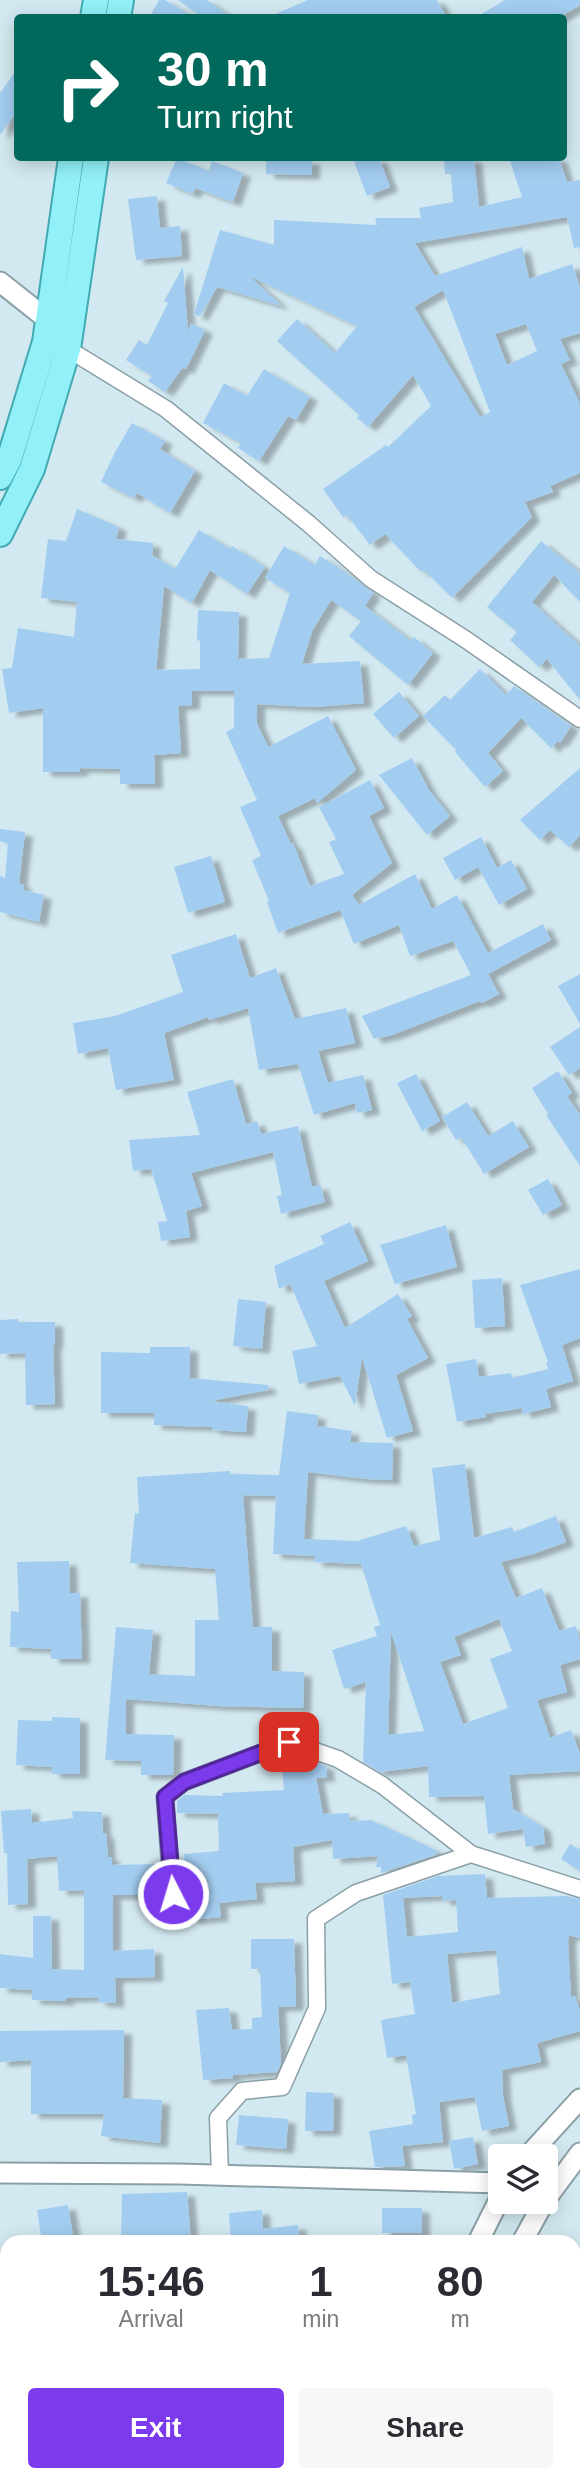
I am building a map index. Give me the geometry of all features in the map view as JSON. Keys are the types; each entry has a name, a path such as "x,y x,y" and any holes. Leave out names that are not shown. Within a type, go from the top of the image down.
{"main road":[{"path":"0,477 9,460 45,342 71,161"},
{"path":"0,534 32,469 68,349 96,161"}],"street":[{"path":"0,282 48,320"},
{"path":"68,349 166,409 307,523 371,579 465,639 580,719"},
{"path":"174,1918 165,1797 184,1782 289,1742 338,1759 382,1785 471,1854 580,1889"},
{"path":"220,2175 218,2118 242,2091 282,2087 317,2008 316,1919 356,1893 471,1854"},
{"path":"539,2144 580,2099"},
{"path":"558,2183 580,2153"},
{"path":"0,2173 220,2175 488,2183"},
{"path":"482,2235 492,2214"},
{"path":"526,2235 537,2214"}],"building":[{"path":"159,0 165,0 188,14 151,14"},
{"path":"178,0 207,0 227,14 197,14"},
{"path":"308,0 437,0 445,14 275,14"},
{"path":"505,0 580,0 580,5 565,14 482,14"},
{"path":"14,74 14,116 0,135 0,93"},
{"path":"176,161 184,161 209,171 212,161 243,173 233,202 195,188 193,194 166,183"},
{"path":"266,161 312,161 312,175 266,174"},
{"path":"380,161 390,187 367,196 354,162"},
{"path":"444,161 474,161 479,207 522,197 510,161 560,161 567,182 580,180 580,247 574,248 567,217 415,243 435,276 522,247 529,279 572,264 580,287 580,333 560,339 570,360 561,364 580,404 580,473 550,486 553,492 525,502 532,517 452,598 424,570 421,572 385,534 370,545 347,515 343,517 323,489 386,445 388,447 431,406 413,375 368,427 357,418 359,415 277,341 297,319 335,353 357,326 249,276 282,306 217,287 200,316 194,314 220,230 274,245 274,220 377,225 375,218 421,218 419,208 453,202 451,174 445,174","holes":["443,290 490,412 480,417 414,307","526,324 537,351 507,365 495,334"]},
{"path":"157,196 160,228 180,226 182,256 136,260 128,199"},
{"path":"183,267 188,332 191,323 205,330 186,369 182,368 165,392 148,381 152,376 126,360 139,340 147,345 168,303 164,301"},
{"path":"264,369 310,397 296,420 288,416 259,461 238,448 241,443 203,423 224,383 247,396"},
{"path":"132,423 165,441 160,449 195,471 170,513 137,493 134,498 101,482"},
{"path":"77,509 119,527 116,539 153,543 152,555 175,569 199,530 230,549 232,546 265,567 247,594 210,570 192,603 164,586 156,670 200,669 198,610 239,612 238,659 269,658 290,593 265,578 284,546 315,565 320,556 348,574 373,593 365,606 411,641 414,637 433,653 408,685 349,636 361,621 331,600 312,631 302,664 360,661 364,703 314,707 257,704 257,724 268,747 328,716 356,770 317,803 315,798 278,816 291,844 293,843 310,886 344,874 329,842 336,839 319,807 370,780 384,808 369,816 392,863 352,895 359,905 415,874 432,909 457,895 488,953 543,924 551,940 488,974 499,994 482,1003 480,1001 392,1035 374,1039 362,1016 471,975 453,941 410,956 399,925 354,944 340,910 278,933 267,902 269,901 252,860 261,856 240,807 257,800 226,732 234,728 234,691 192,691 192,705 178,706 181,753 154,755 155,784 120,784 120,769 80,768 80,772 43,772 43,708 9,713 2,669 12,668 18,628 74,637 77,602 41,598 48,539 66,541"},
{"path":"541,541 580,573 580,602 554,575 532,602 580,646 580,700 547,659 539,667 510,640 517,632 487,607"},
{"path":"480,669 506,695 514,686 571,726 560,743 558,741 551,748 521,718 488,753 503,771 485,787 456,750 423,716 445,695 450,700"},
{"path":"399,692 419,716 394,738 373,714"},
{"path":"412,758 429,790 450,816 427,835 379,775"},
{"path":"580,768 580,835 569,847 550,830 540,840 520,820"},
{"path":"0,829 25,832 19,883 24,885 23,890 44,895 39,922 0,912 0,876 5,878 8,844 0,841"},
{"path":"481,837 497,868 511,860 527,889 499,905 478,867 455,880 443,858"},
{"path":"211,856 225,902 188,913 174,867"},
{"path":"236,934 250,978 276,968 295,1019 346,1008 355,1043 318,1051 328,1083 363,1075 372,1110 357,1113 355,1103 314,1115 298,1064 259,1070 248,1008 209,1020 208,1017 164,1033 174,1080 116,1090 108,1048 78,1054 73,1023 115,1016 183,992 171,955"},
{"path":"580,974 580,1024 558,986"},
{"path":"580,1027 580,1068 569,1075 550,1047"},
{"path":"558,1071 572,1093 567,1096 580,1115 580,1166 546,1115 548,1114 532,1088"},
{"path":"416,1074 440,1121 422,1131 397,1083"},
{"path":"233,1079 246,1124 257,1121 261,1134 298,1126 312,1187 320,1185 325,1202 281,1214 277,1196 282,1195 273,1152 191,1173 202,1206 186,1211 190,1237 161,1241 158,1222 167,1221 151,1169 133,1171 129,1140 200,1135 187,1092"},
{"path":"467,1102 488,1136 513,1121 529,1147 484,1174 461,1137 456,1140 442,1117"},
{"path":"548,1179 562,1205 543,1215 528,1190"},
{"path":"350,1222 368,1261 324,1281 345,1328 398,1294 412,1316 407,1319 428,1358 396,1375 413,1431 387,1438 362,1357 355,1406 340,1376 299,1384 292,1351 317,1346 290,1284 279,1289 274,1266 324,1244 320,1236"},
{"path":"446,1225 457,1267 395,1284 380,1245"},
{"path":"580,1269 580,1338 562,1345 573,1381 546,1389 551,1407 523,1414 522,1408 457,1422 446,1364 476,1359 479,1377 511,1373 512,1378 548,1369 548,1362 520,1285"},
{"path":"502,1278 505,1326 475,1328 472,1280"},
{"path":"238,1299 266,1302 262,1349 233,1346"},
{"path":"18,1319 18,1322 55,1322 55,1404 26,1405 25,1353 0,1354 0,1320"},
{"path":"150,1347 190,1347 190,1378 268,1385 268,1390 211,1401 248,1406 246,1432 212,1430 212,1427 154,1425 154,1413 101,1413 101,1352 150,1353"},
{"path":"287,1411 318,1415 317,1426 352,1431 350,1442 393,1443 392,1480 308,1472 304,1539 357,1541 406,1526 414,1546 440,1540 432,1468 465,1464 474,1538 512,1527 514,1532 556,1516 566,1542 501,1562 516,1598 542,1588 559,1631 576,1626 580,1640 580,1659 560,1665 567,1692 537,1700 550,1738 571,1730 580,1754 580,1771 509,1775 513,1809 543,1827 545,1844 526,1847 523,1829 488,1834 484,1796 429,1797 428,1766 380,1772 363,1762 366,1682 344,1689 332,1650 377,1636 374,1627 380,1625 361,1564 314,1562 315,1556 273,1554 276,1496 243,1495 253,1627 272,1627 272,1671 304,1672 303,1708 219,1706 126,1699 126,1734 174,1735 173,1775 141,1775 141,1761 105,1760 116,1627 153,1630 149,1674 195,1676 195,1620 219,1620 215,1569 130,1563 135,1513 139,1514 137,1477 230,1471 230,1474 279,1475","holes":["499,1619 512,1651 490,1659 508,1708 463,1724 440,1662 461,1655 454,1637","391,1632 424,1731 388,1735"]},
{"path":"69,1561 70,1593 80,1593 82,1659 51,1659 51,1649 10,1647 11,1611 19,1612 17,1562"},
{"path":"52,1717 80,1718 80,1774 52,1774 52,1767 16,1765 18,1720 52,1721"},
{"path":"312,1761 326,1766 327,1777 316,1778 323,1814 349,1813 350,1821 371,1820 438,1851 435,1855 381,1873 381,1867 376,1867 378,1856 333,1859 332,1840 293,1847 295,1881 255,1883 257,1899 219,1903 221,1917 191,1920 187,1885 182,1885 181,1864 185,1864 184,1854 219,1851 218,1814 177,1813 177,1801 184,1795 223,1796 222,1793 284,1790 282,1764"},
{"path":"31,1809 32,1823 73,1818 72,1811 102,1812 103,1834 106,1833 108,1857 112,1857 112,1865 159,1864 159,1895 113,1895 113,1951 154,1949 155,1977 115,1978 116,2003 98,2002 98,1997 66,1998 66,2001 32,2000 32,1990 0,1988 0,1954 33,1958 33,1916 51,1916 52,1969 84,1970 84,1890 59,1891 57,1856 27,1859 28,1904 8,1905 7,1853 4,1853 1,1811"},
{"path":"570,1844 580,1850 580,1871 561,1859"},
{"path":"485,1874 487,1898 567,1896 580,1899 580,1938 569,1935 568,1943 571,1997 575,1996 580,2011 580,2031 537,2043 541,2062 502,2070 503,2096 509,2126 482,2131 475,2097 439,2102 443,2142 402,2146 405,2166 375,2167 369,2131 413,2124 412,2115 416,2114 406,2055 387,2058 381,2020 415,2014 410,1982 392,1984 383,1895 438,1876","holes":["442,1896 442,1901 456,1900 458,1932 407,1937 403,1898","496,1950 500,1994 452,2003 447,1954"]},
{"path":"251,1939 294,1939 296,2006 278,2007 281,2063 277,2072 203,2080 196,2010 229,2008 232,2030 252,2029 252,2018 262,2017 260,1969 251,1969"},
{"path":"124,2030 123,2098 162,2100 160,2143 101,2136 104,2114 31,2114 31,2060 0,2062 0,2031"},
{"path":"306,2092 334,2093 333,2131 305,2131"},
{"path":"239,2115 288,2119 286,2149 236,2145"},
{"path":"473,2137 478,2164 454,2169 449,2141"},
{"path":"187,2192 190,2235 121,2235 122,2194"},
{"path":"68,2205 73,2235 41,2235 37,2210"},
{"path":"382,2208 422,2208 422,2233 382,2233"},
{"path":"262,2210 263,2229 298,2225 299,2235 231,2235 229,2213"}],"route":[{"path":"173,1894 165,1797 184,1782 289,1742"}]}
